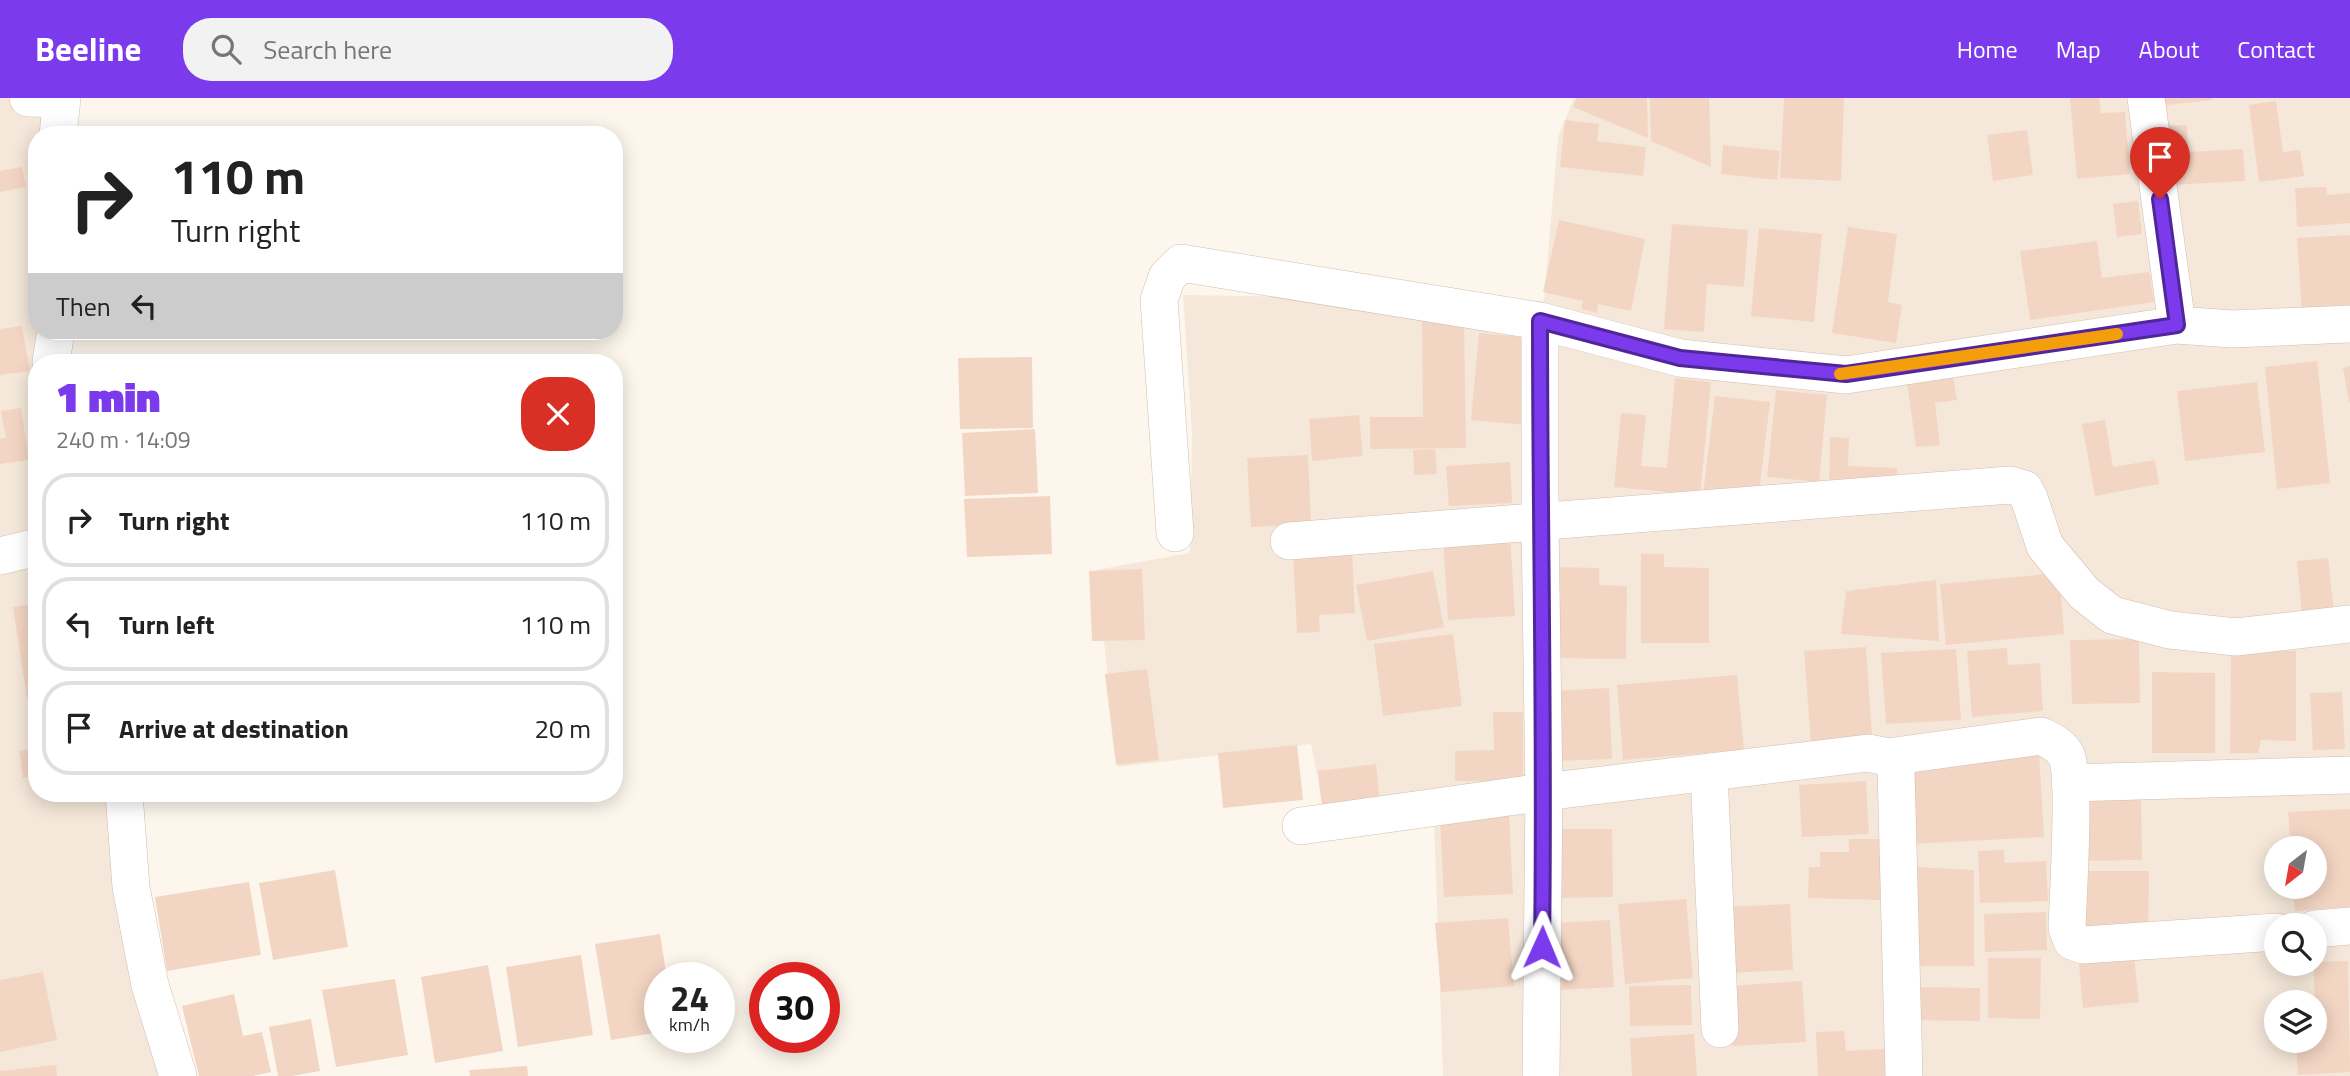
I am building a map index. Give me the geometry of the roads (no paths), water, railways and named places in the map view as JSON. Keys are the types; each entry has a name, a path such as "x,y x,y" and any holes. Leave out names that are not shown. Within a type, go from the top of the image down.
{"street":[{"path":"50,98 56,126"},
{"path":"2146,98 2177,325"},
{"path":"1175,533 1158,300 1167,277 1181,263 1540,321 1680,358 1846,374 2177,325 2232,329 2350,324"},
{"path":"1540,321 1544,792 1541,1076"},
{"path":"1289,541 2010,485 2024,489 2045,546 2084,593 2112,615 2170,630 2235,637 2350,624"},
{"path":"0,556 28,549"},
{"path":"1301,826 1544,792 1868,753 1888,757 2041,736 2058,745 2067,757 2070,783 2067,928 2072,941 2083,945 2264,933"},
{"path":"1888,757 1896,769 1904,1076"},
{"path":"1709,772 1720,1029"},
{"path":"2070,783 2350,775"},
{"path":"125,802 131,887 150,985 178,1076"},
{"path":"2327,928 2350,926"}]}
